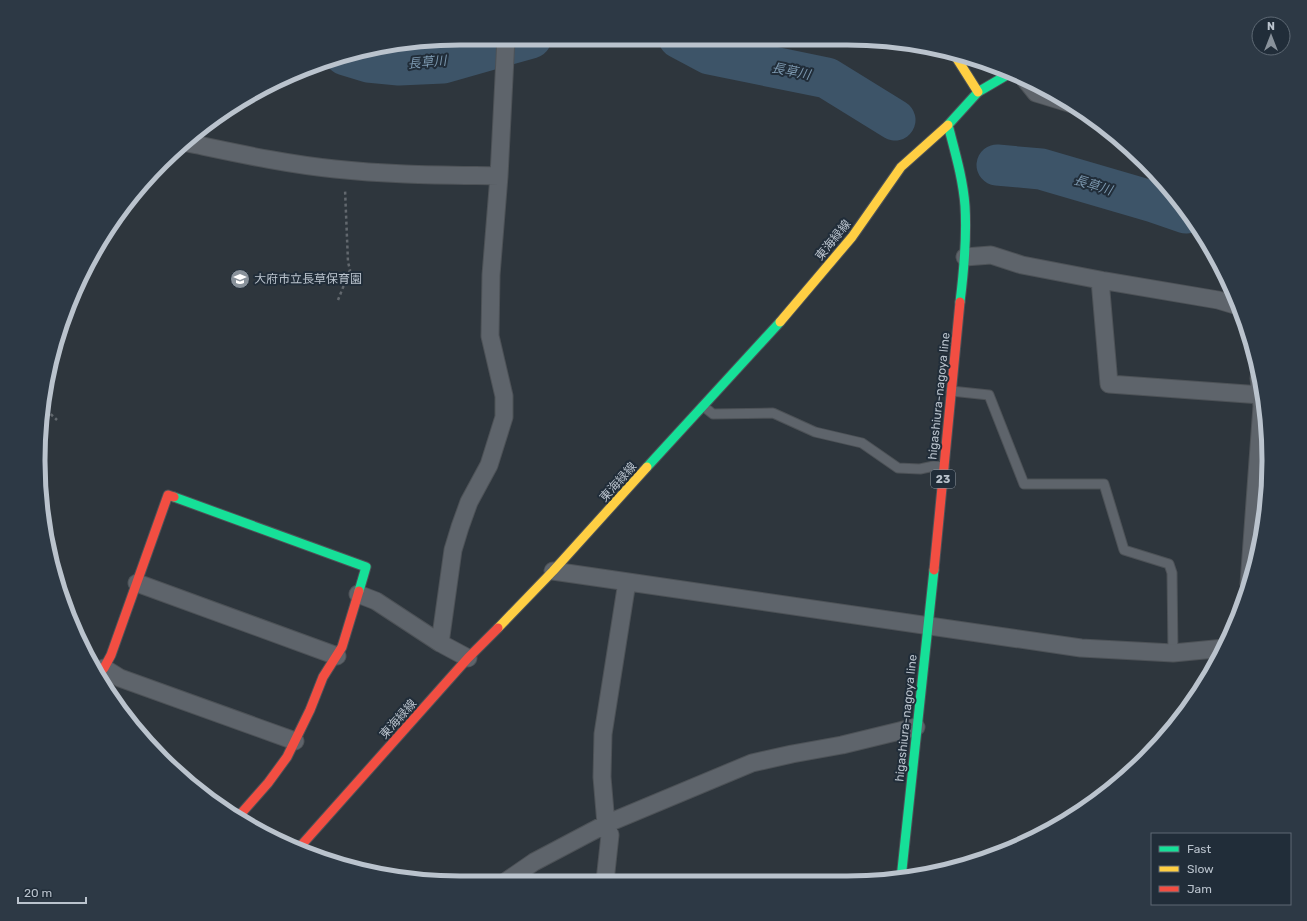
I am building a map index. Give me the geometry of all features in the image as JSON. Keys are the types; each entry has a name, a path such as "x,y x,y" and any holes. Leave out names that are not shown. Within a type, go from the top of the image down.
{"main road":[{"path":"958,60 978,92"},
{"path":"948,125 978,92 1004,76"},
{"name":"higashiura-nagoya line","path":"902,872 965,257 965,206 959,168 948,125"},
{"name":"東海緑線","path":"302,844 468,658 553,571 780,321 852,237 901,167 948,125"},
{"path":"102,670 111,655 168,495 366,566 342,647 323,677 295,742 287,757 268,783 242,813"}],"street":[{"path":"440,643 453,550 469,502 489,465 504,418 504,396 490,336 492,275 500,176 506,45"},
{"path":"1034,90 1036,93 1043,95"},
{"path":"192,144 257,158 346,170 410,174 500,176"},
{"path":"965,257 992,255 1022,265 1218,300 1231,304"},
{"path":"1100,280 1109,384 1256,395"},
{"path":"1251,554 1260,428"},
{"path":"553,571 1081,648 1173,652 1216,649"},
{"path":"606,876 610,835 606,824 602,777 603,734 627,582"},
{"path":"137,583 337,656"},
{"path":"358,594 376,601 440,643 468,658"},
{"path":"103,671 295,742"},
{"path":"514,876 534,862 606,824 752,763 842,745 916,727"}],"lane":[{"path":"951,391 989,395 1024,484 1104,484 1124,550 1169,564 1172,572 1173,652"},
{"path":"703,406 713,414 773,413 815,432 862,443 898,468 920,469 934,466 944,467"}],"path":[{"path":"338,300 350,270 348,262 344,185 346,170"},
{"path":"48,412 57,420"}],"waterway":[{"name":"長草川","path":"356,58 368,62 399,65 443,63 506,45"},
{"name":"長草川","path":"692,45 709,54 827,78 895,120"},
{"name":"長草川","path":"997,165 1041,169 1178,210"}],"traffic: fast":[{"path":"960,302 965,254 965,206 961,176 948,125 978,92 1004,76"},
{"path":"647,467 780,322"},
{"path":"174,497 366,567 359,591"},
{"path":"902,872 934,570"}],"traffic: slow":[{"path":"958,60 978,92"},
{"path":"780,322 852,237 901,167 948,125"},
{"path":"498,628 553,571 647,467"}],"traffic: jam":[{"path":"934,570 960,302"},
{"path":"102,670 111,655 168,495 174,497"},
{"path":"242,813 268,783 287,757 310,710 323,677 342,647 359,591"},
{"path":"302,844 468,658 498,628"}],"place":[{"name":"大府市立長草保育園","path":"240,279"}]}
